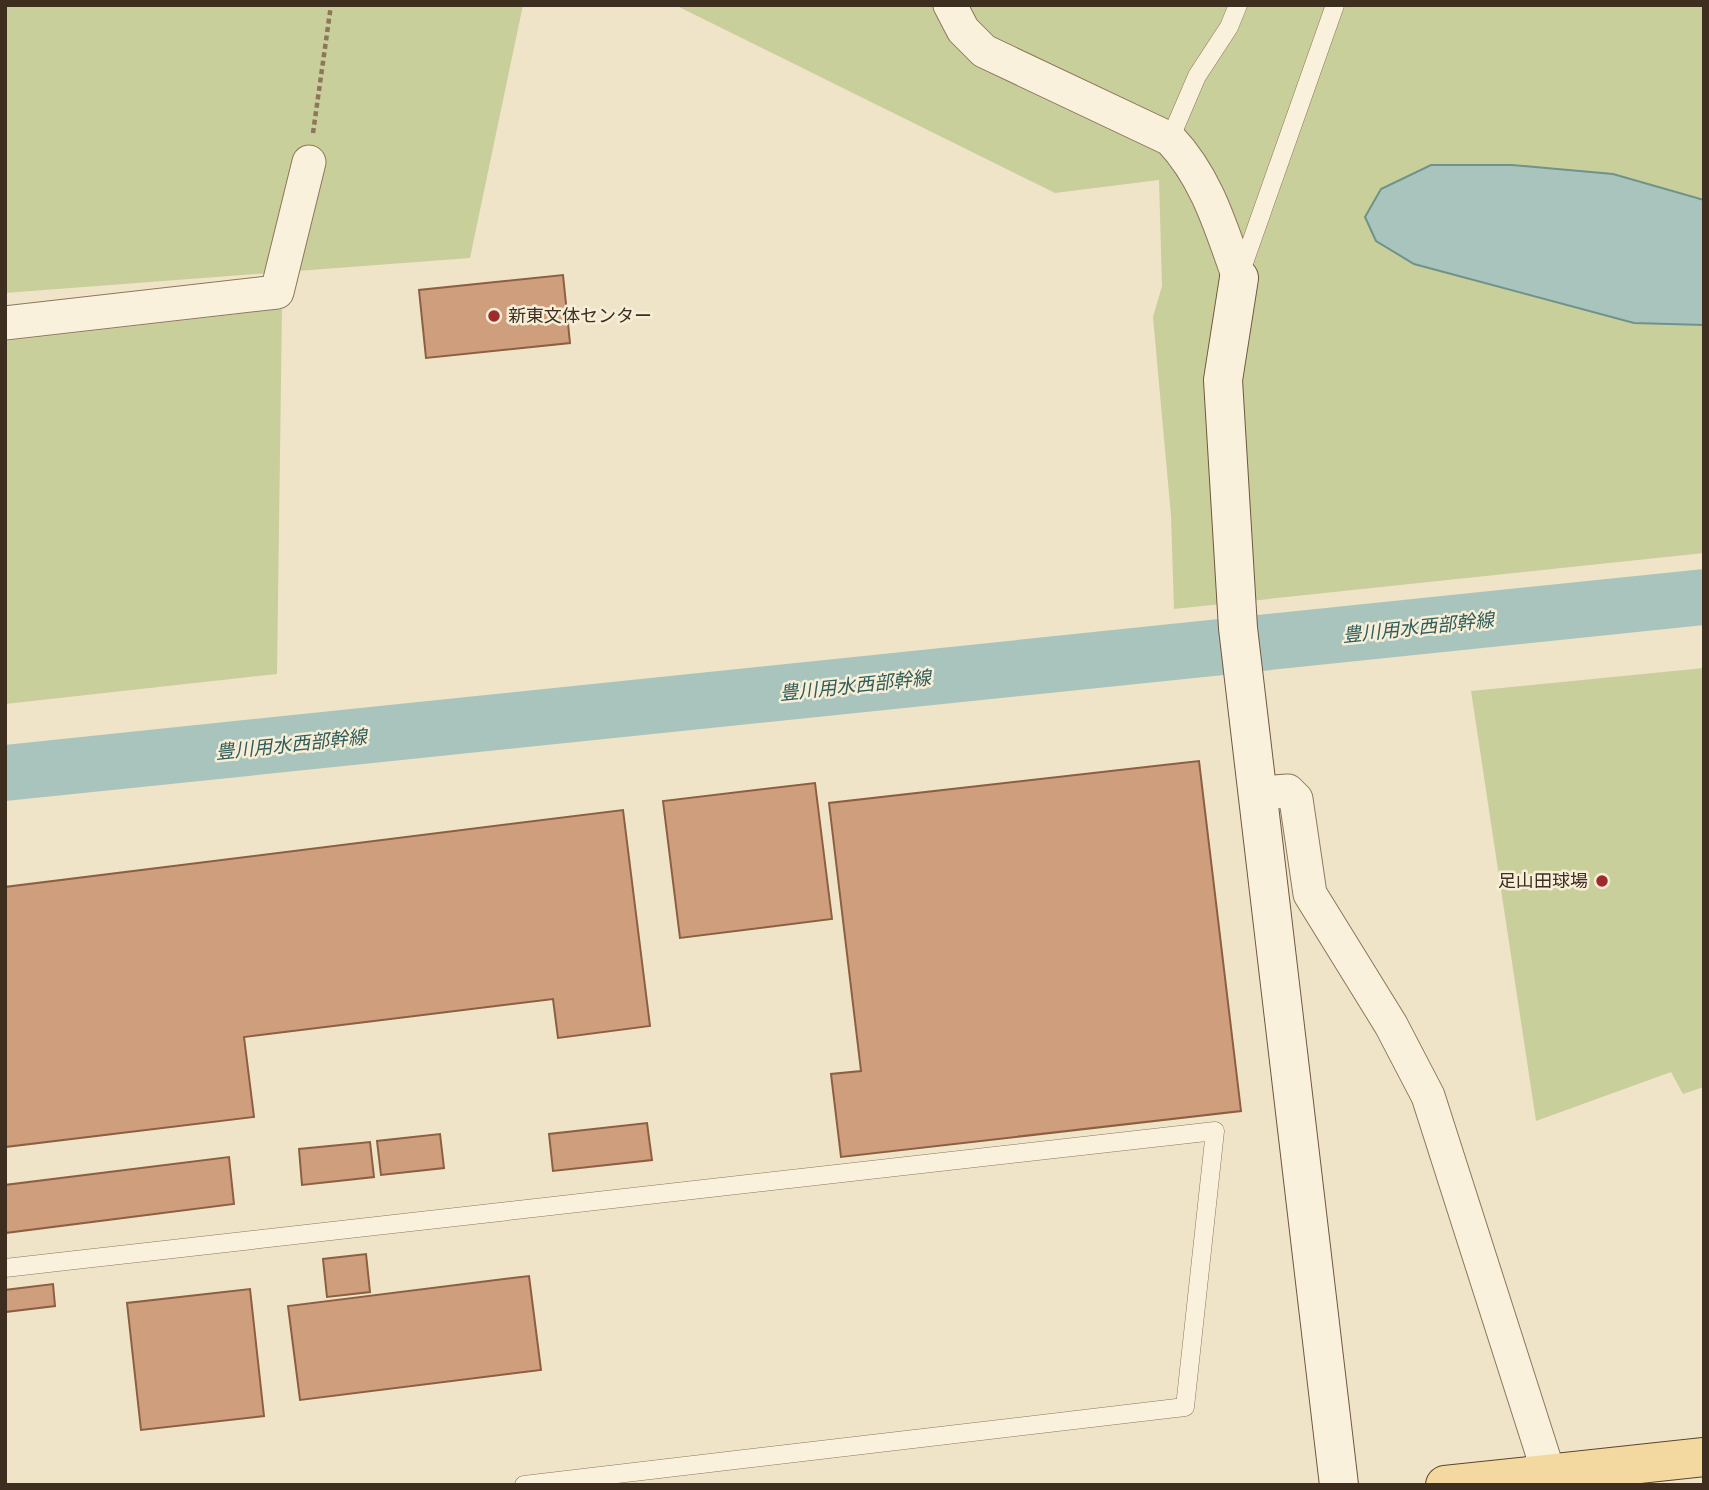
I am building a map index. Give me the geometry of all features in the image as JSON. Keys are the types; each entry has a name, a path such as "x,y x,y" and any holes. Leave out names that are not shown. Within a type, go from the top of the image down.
{"main road":[{"path":"1445,1485 1704,1457"}],"street":[{"path":"950,5 963,30 984,51 1170,139 1190,160 1208,195 1239,278 1223,380 1240,645 1339,1485"},
{"path":"5,323 277,292 309,162"},
{"path":"1257,793 1288,791 1296,799 1310,894 1371,989 1428,1096 1549,1474"}],"lane":[{"path":"1170,139 1197,76 1229,27 1238,5"},
{"path":"1239,278 1335,5"},
{"path":"5,1268 1215,1131 1185,1407 524,1485"}],"path":[{"path":"309,162 331,5"}],"green space":[{"path":"5,5 523,5 470,258 5,293"},
{"path":"675,5 1704,5 1704,553 1174,609 1171,516 1153,317 1162,286 1159,180 1055,193"},
{"path":"282,309 277,674 5,704 5,341"},
{"name":"足山田球場","path":"1704,668 1704,1087 1683,1094 1671,1072 1536,1121 1471,691"}],"water":[{"path":"1431,165 1512,165 1613,174 1704,200 1704,325 1634,323 1414,264 1376,241 1365,217 1381,189"}],"building":[{"name":"新東文体センター","path":"563,275 570,343 426,358 419,290"},
{"path":"1199,761 1241,1111 841,1157 831,1074 861,1071 829,803"},
{"path":"815,783 832,919 680,938 663,801"},
{"path":"623,810 650,1026 558,1038 553,999 244,1037 254,1117 5,1147 5,887"},
{"path":"647,1123 652,1160 553,1171 549,1134"},
{"path":"440,1134 444,1168 381,1175 377,1141"},
{"path":"370,1142 374,1177 302,1185 299,1149"},
{"path":"229,1157 234,1204 5,1233 5,1185"},
{"path":"366,1254 370,1292 327,1297 323,1259"},
{"path":"529,1276 541,1370 300,1400 288,1306"},
{"path":"53,1284 55,1306 5,1312 5,1290"},
{"path":"250,1289 264,1416 141,1430 127,1303"}],"waterway":[{"name":"豊川用水西部幹線","path":"5,773 1704,597"}],"place":[{"name":"新東文体センター","path":"494,316"},
{"name":"足山田球場","path":"1602,881"}]}
